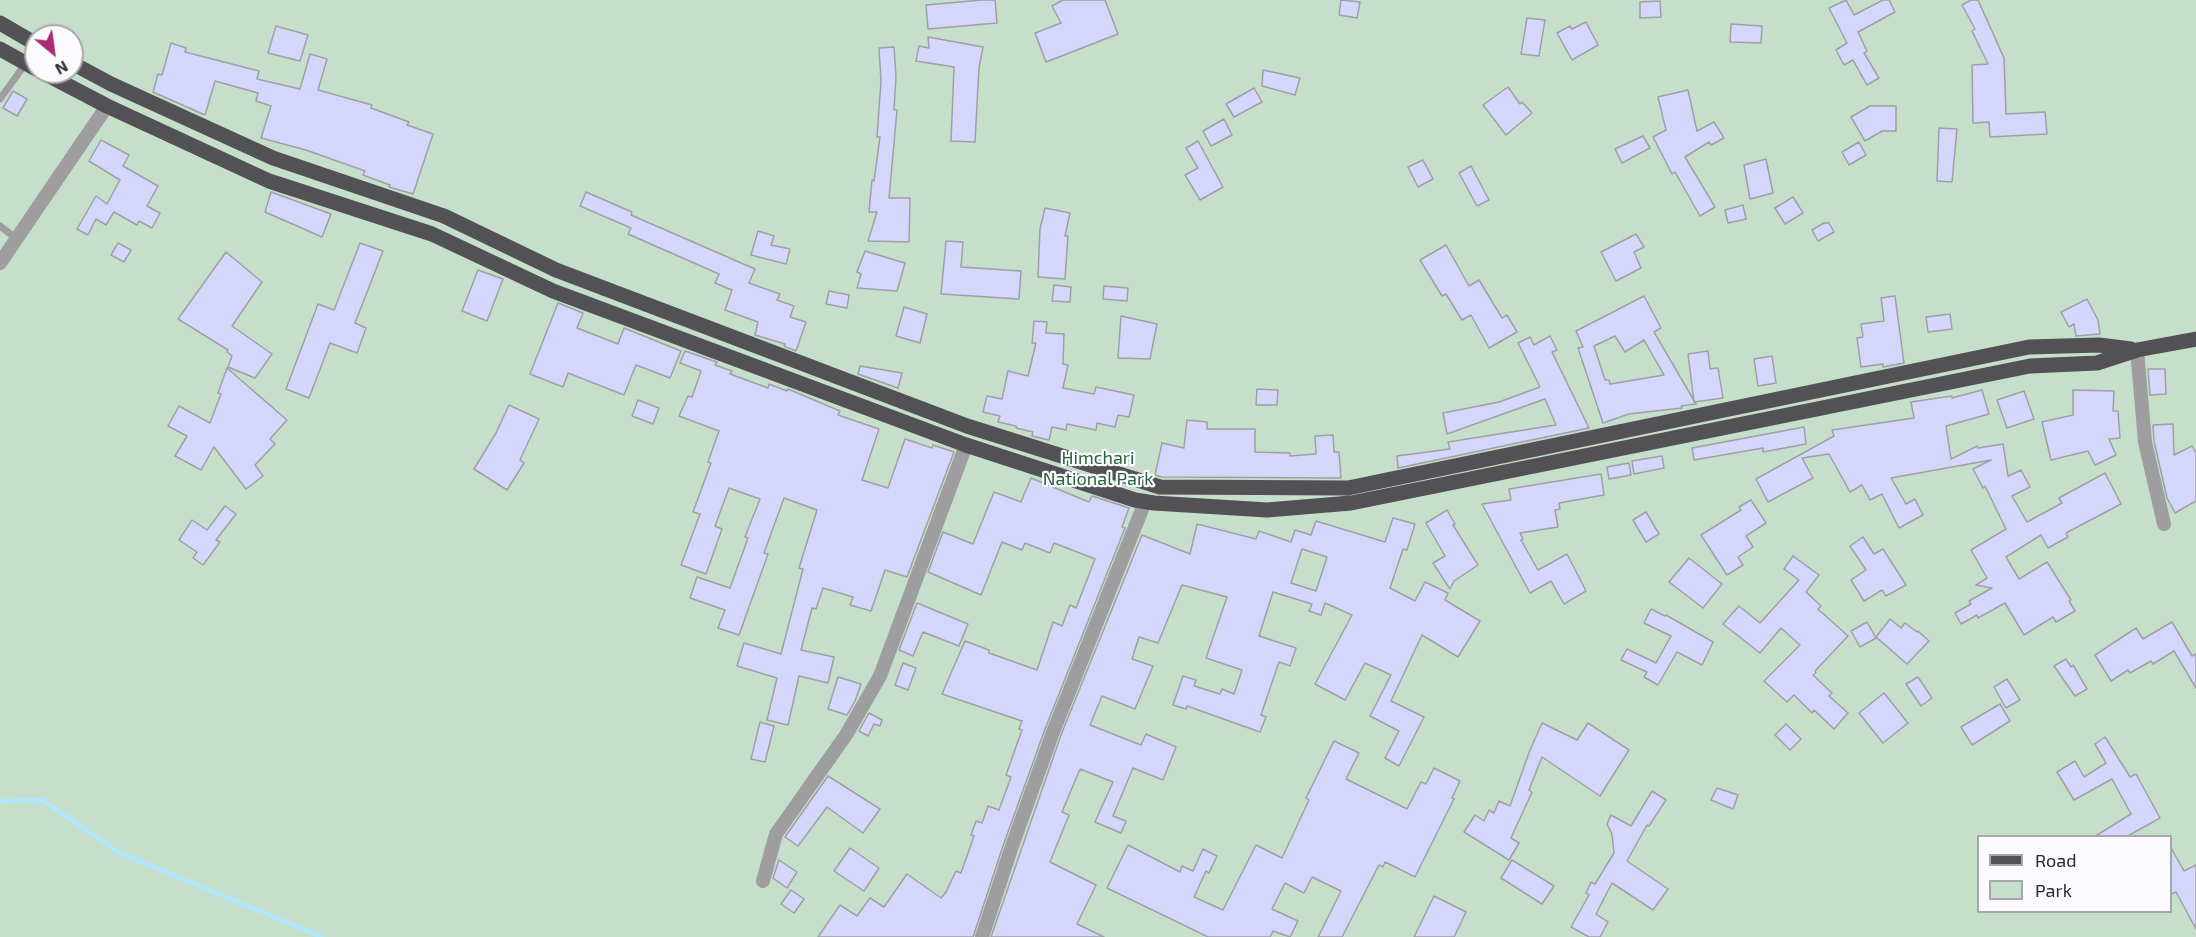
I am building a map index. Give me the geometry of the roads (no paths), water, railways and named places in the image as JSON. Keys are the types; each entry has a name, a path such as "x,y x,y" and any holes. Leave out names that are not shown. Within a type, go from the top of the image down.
{"main road":[{"path":"0,23 24,37"},
{"path":"0,49 24,62"},
{"path":"84,69 273,158 444,216 556,270 967,426 1160,487 1348,488 2029,347 2099,345 2137,350"},
{"path":"65,84 106,106 269,181 432,234 553,291 966,445 1144,502 1267,510 1351,503 2030,366 2097,363 2137,350 2196,339"}],"street":[{"path":"0,263 106,106"},
{"path":"2137,350 2145,442 2164,524"},
{"path":"763,881 776,834 846,735 880,676 966,445"},
{"path":"982,937 1053,732 1144,502"}],"lane":[{"path":"0,99 24,73"},
{"path":"0,226 18,239"}],"waterway":[{"path":"0,801 42,800 120,853 322,937"}],"park label":[{"name":"Himchari National Park","path":"1098,468"}]}
